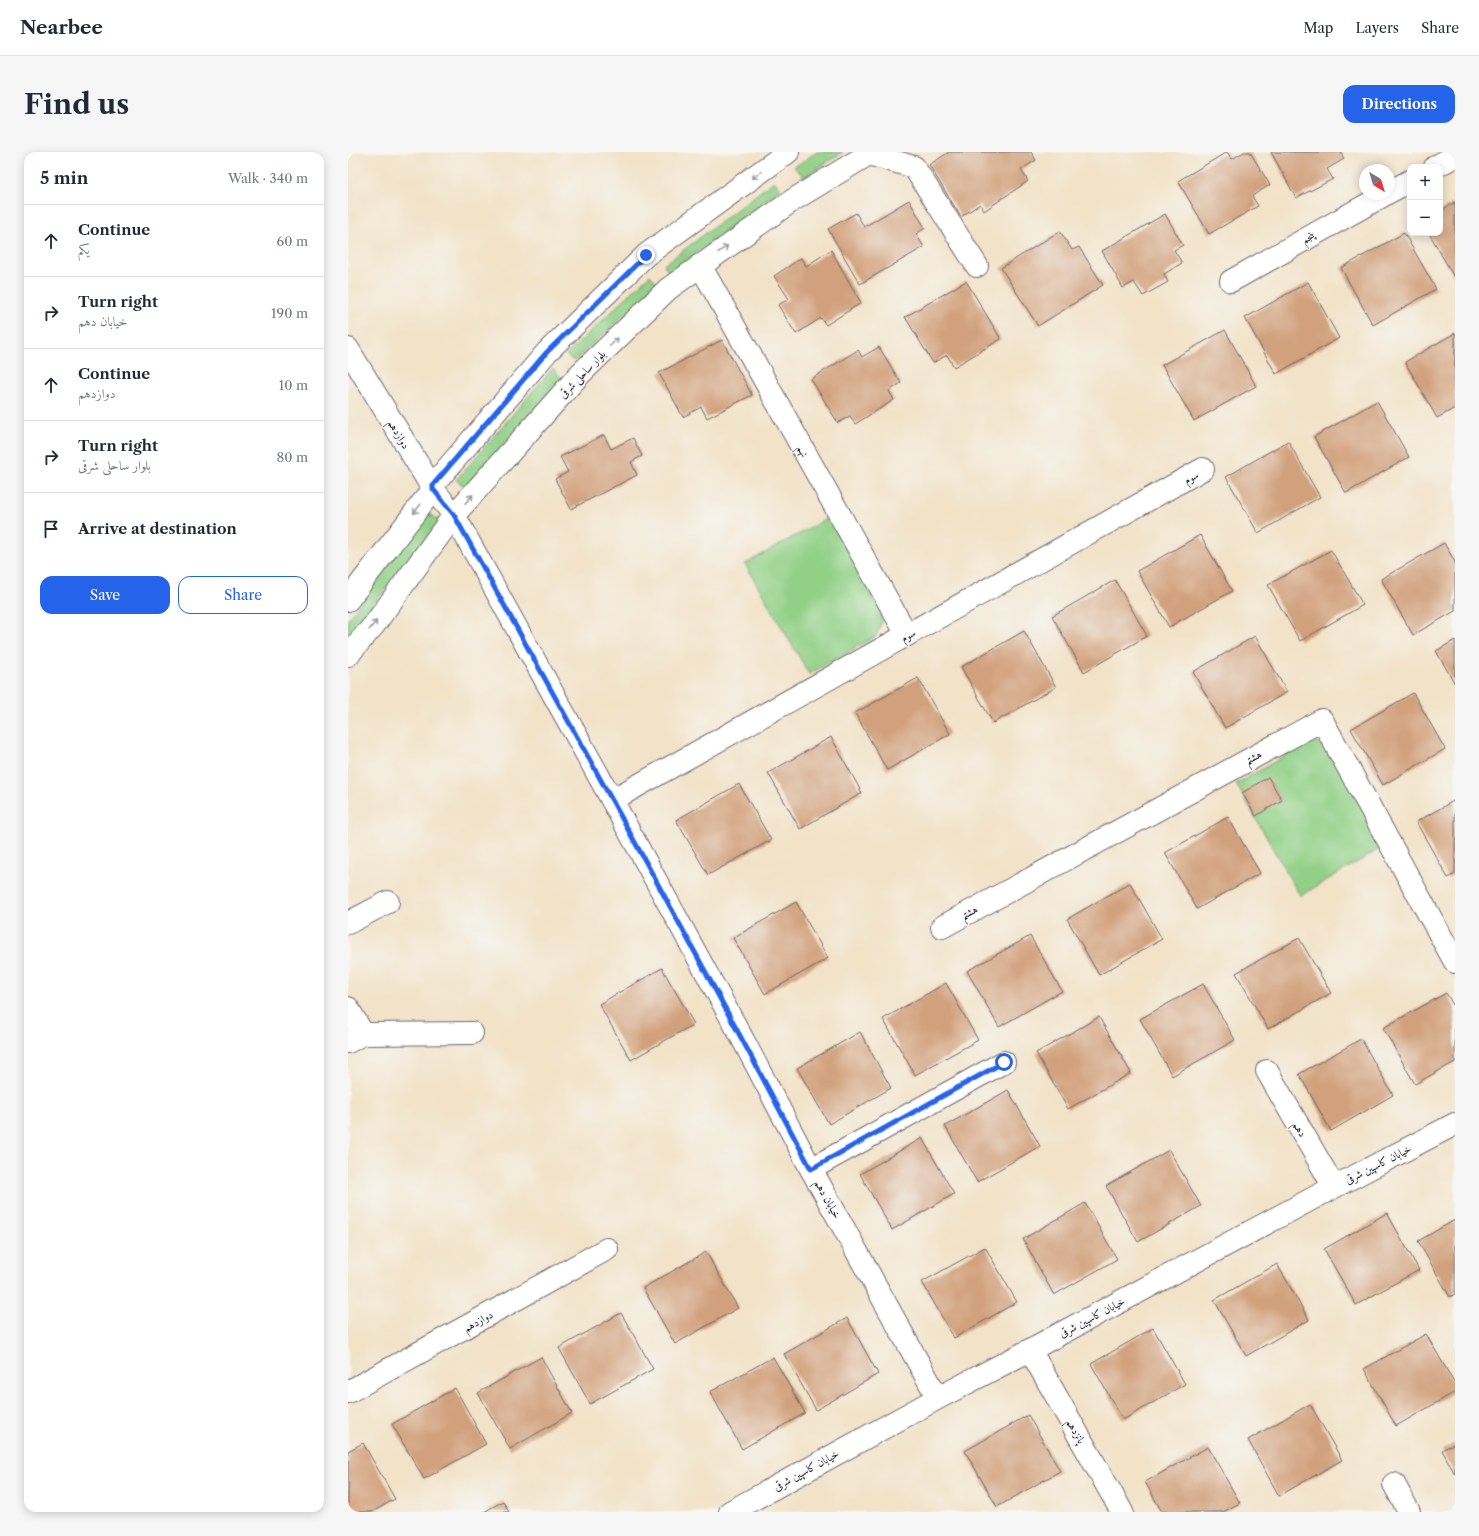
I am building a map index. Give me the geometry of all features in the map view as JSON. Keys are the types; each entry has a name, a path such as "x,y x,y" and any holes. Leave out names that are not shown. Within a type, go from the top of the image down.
{"street":[{"path":"348,600 433,489 433,485 547,352 646,255 788,152"},
{"path":"870,153 915,160 977,266"},
{"name":"بلوار ساحلی شرقی","path":"348,655 374,625 454,515 580,374 668,288 793,200 870,153"},
{"path":"1440,164 1455,156"},
{"path":"1395,189 1407,183"},
{"name":"پنجم","path":"1231,281 1375,200"},
{"name":"نهم","path":"700,265 907,636"},
{"name":"دوازدهم","path":"348,349 433,489 454,515"},
{"name":"سوم","path":"612,800 1204,470"},
{"name":"خیابان دهم","path":"454,515 612,800 737,1029 811,1169 938,1398"},
{"name":"هشتم","path":"942,927 1322,720 1455,962"},
{"path":"348,923 388,902"},
{"path":"348,1008 355,1038 472,1033"},
{"path":"811,1169 1004,1062"},
{"name":"دهم","path":"1267,1071 1334,1187"},
{"name":"خیابان کاسپین شرقی","path":"730,1512 938,1398 1455,1124"},
{"name":"دوازدهم","path":"348,1392 608,1249"},
{"name":"پانزدهم","path":"1030,1350 1122,1512"},
{"path":"1394,1484 1409,1512"}],"green space":[{"path":"817,152 843,152 804,177 794,167"},
{"path":"774,181 781,189 669,273 664,265"},
{"path":"650,275 658,284 574,361 566,355"},
{"path":"553,368 561,378 466,487 456,480"},
{"path":"427,513 440,521 348,636 348,619"},
{"path":"831,516 886,612 876,636 809,674 745,564"},
{"path":"1312,740 1337,751 1388,844 1300,896 1236,784"}],"building":[{"path":"949,152 1031,152 1036,160 1021,170 1028,181 984,211 980,204 961,217 929,165"},
{"path":"1227,152 1232,159 1244,152 1250,152 1270,185 1252,196 1258,206 1209,234 1178,181"},
{"path":"1271,152 1341,152 1344,159 1327,169 1333,179 1296,198"},
{"path":"909,200 925,228 916,234 924,247 860,284 828,229 856,213 864,227"},
{"path":"1455,202 1455,277 1431,236 1443,236 1443,209"},
{"path":"1165,214 1183,245 1174,250 1182,263 1164,274 1168,282 1143,296 1134,282 1123,288 1102,251"},
{"path":"1060,231 1072,250 1079,247 1103,285 1038,326 1001,268"},
{"path":"1404,233 1436,289 1373,325 1341,268"},
{"path":"831,250 861,303 826,325 821,318 796,334 778,305 789,299 774,276 801,258 806,266"},
{"path":"966,281 1001,339 954,367 947,355 933,363 905,317"},
{"path":"1308,282 1339,338 1276,374 1245,318"},
{"path":"1225,330 1256,386 1194,421 1162,365"},
{"path":"1455,333 1455,408 1437,418 1405,362"},
{"path":"722,340 752,395 707,418 701,407 683,417 659,373"},
{"path":"879,347 901,383 889,391 894,400 855,424 850,416 838,423 811,379 858,350 862,357"},
{"path":"1377,401 1409,457 1346,493 1314,437"},
{"path":"604,435 611,449 633,438 642,456 631,462 637,475 571,509 555,479 568,472 560,457"},
{"path":"1288,441 1320,497 1258,533 1226,477"},
{"path":"1200,535 1232,591 1169,627 1137,571"},
{"path":"1444,543 1455,562 1455,611 1413,635 1381,579"},
{"path":"1331,550 1363,605 1300,641 1268,585"},
{"path":"1115,580 1147,636 1084,672 1052,616"},
{"path":"1024,631 1056,687 993,723 961,667"},
{"path":"1255,636 1287,692 1225,728 1193,672"},
{"path":"1455,640 1455,684 1436,651"},
{"path":"918,678 950,734 887,770 855,713"},
{"path":"1413,693 1445,749 1383,785 1351,729"},
{"path":"831,737 862,793 800,829 768,773"},
{"path":"1268,777 1282,800 1256,816 1242,793"},
{"path":"739,784 771,840 708,875 676,820"},
{"path":"1455,800 1455,874 1448,878 1416,822"},
{"path":"1228,817 1260,873 1197,909 1165,853"},
{"path":"1130,883 1162,939 1099,975 1067,919"},
{"path":"796,902 828,958 765,994 733,938"},
{"path":"1030,936 1062,991 999,1027 967,971"},
{"path":"1299,938 1331,993 1268,1029 1236,973"},
{"path":"662,968 694,1024 631,1060 599,1004"},
{"path":"946,983 978,1040 915,1075 883,1019"},
{"path":"1203,984 1235,1040 1172,1076 1140,1019"},
{"path":"1446,993 1455,1008 1455,1062 1415,1084 1383,1028"},
{"path":"1099,1017 1131,1073 1068,1109 1036,1053"},
{"path":"860,1032 891,1088 829,1124 797,1068"},
{"path":"1361,1039 1393,1095 1331,1131 1299,1074"},
{"path":"1008,1090 1040,1146 977,1182 945,1126"},
{"path":"922,1138 954,1194 892,1230 860,1174"},
{"path":"1169,1150 1201,1206 1138,1242 1106,1186"},
{"path":"1085,1203 1117,1259 1054,1295 1023,1239"},
{"path":"1387,1213 1419,1270 1356,1305 1324,1249"},
{"path":"1455,1220 1455,1294 1450,1297 1418,1241"},
{"path":"985,1247 1017,1302 954,1338 922,1282"},
{"path":"706,1252 738,1308 675,1344 643,1288"},
{"path":"1277,1264 1309,1320 1246,1356 1214,1300"},
{"path":"621,1313 653,1369 590,1404 559,1348"},
{"path":"847,1318 878,1374 816,1410 784,1354"},
{"path":"1153,1328 1185,1384 1123,1420 1091,1364"},
{"path":"1426,1334 1455,1384 1455,1392 1396,1426 1364,1369"},
{"path":"541,1357 572,1413 510,1449 478,1393"},
{"path":"773,1357 805,1413 742,1449 710,1392"},
{"path":"455,1388 486,1444 424,1479 392,1424"},
{"path":"1310,1404 1342,1460 1279,1496 1248,1440"},
{"path":"1028,1415 1060,1471 997,1507 965,1451"},
{"path":"363,1443 395,1499 372,1512 348,1512 348,1451"},
{"path":"1455,1443 1455,1474 1442,1450"},
{"path":"1208,1447 1240,1503 1223,1512 1162,1512 1145,1482"},
{"path":"503,1501 509,1512 484,1512"}],"route":[{"path":"646,255 547,352 433,485 433,489 454,515 741,1036 811,1169 1004,1062"}]}
